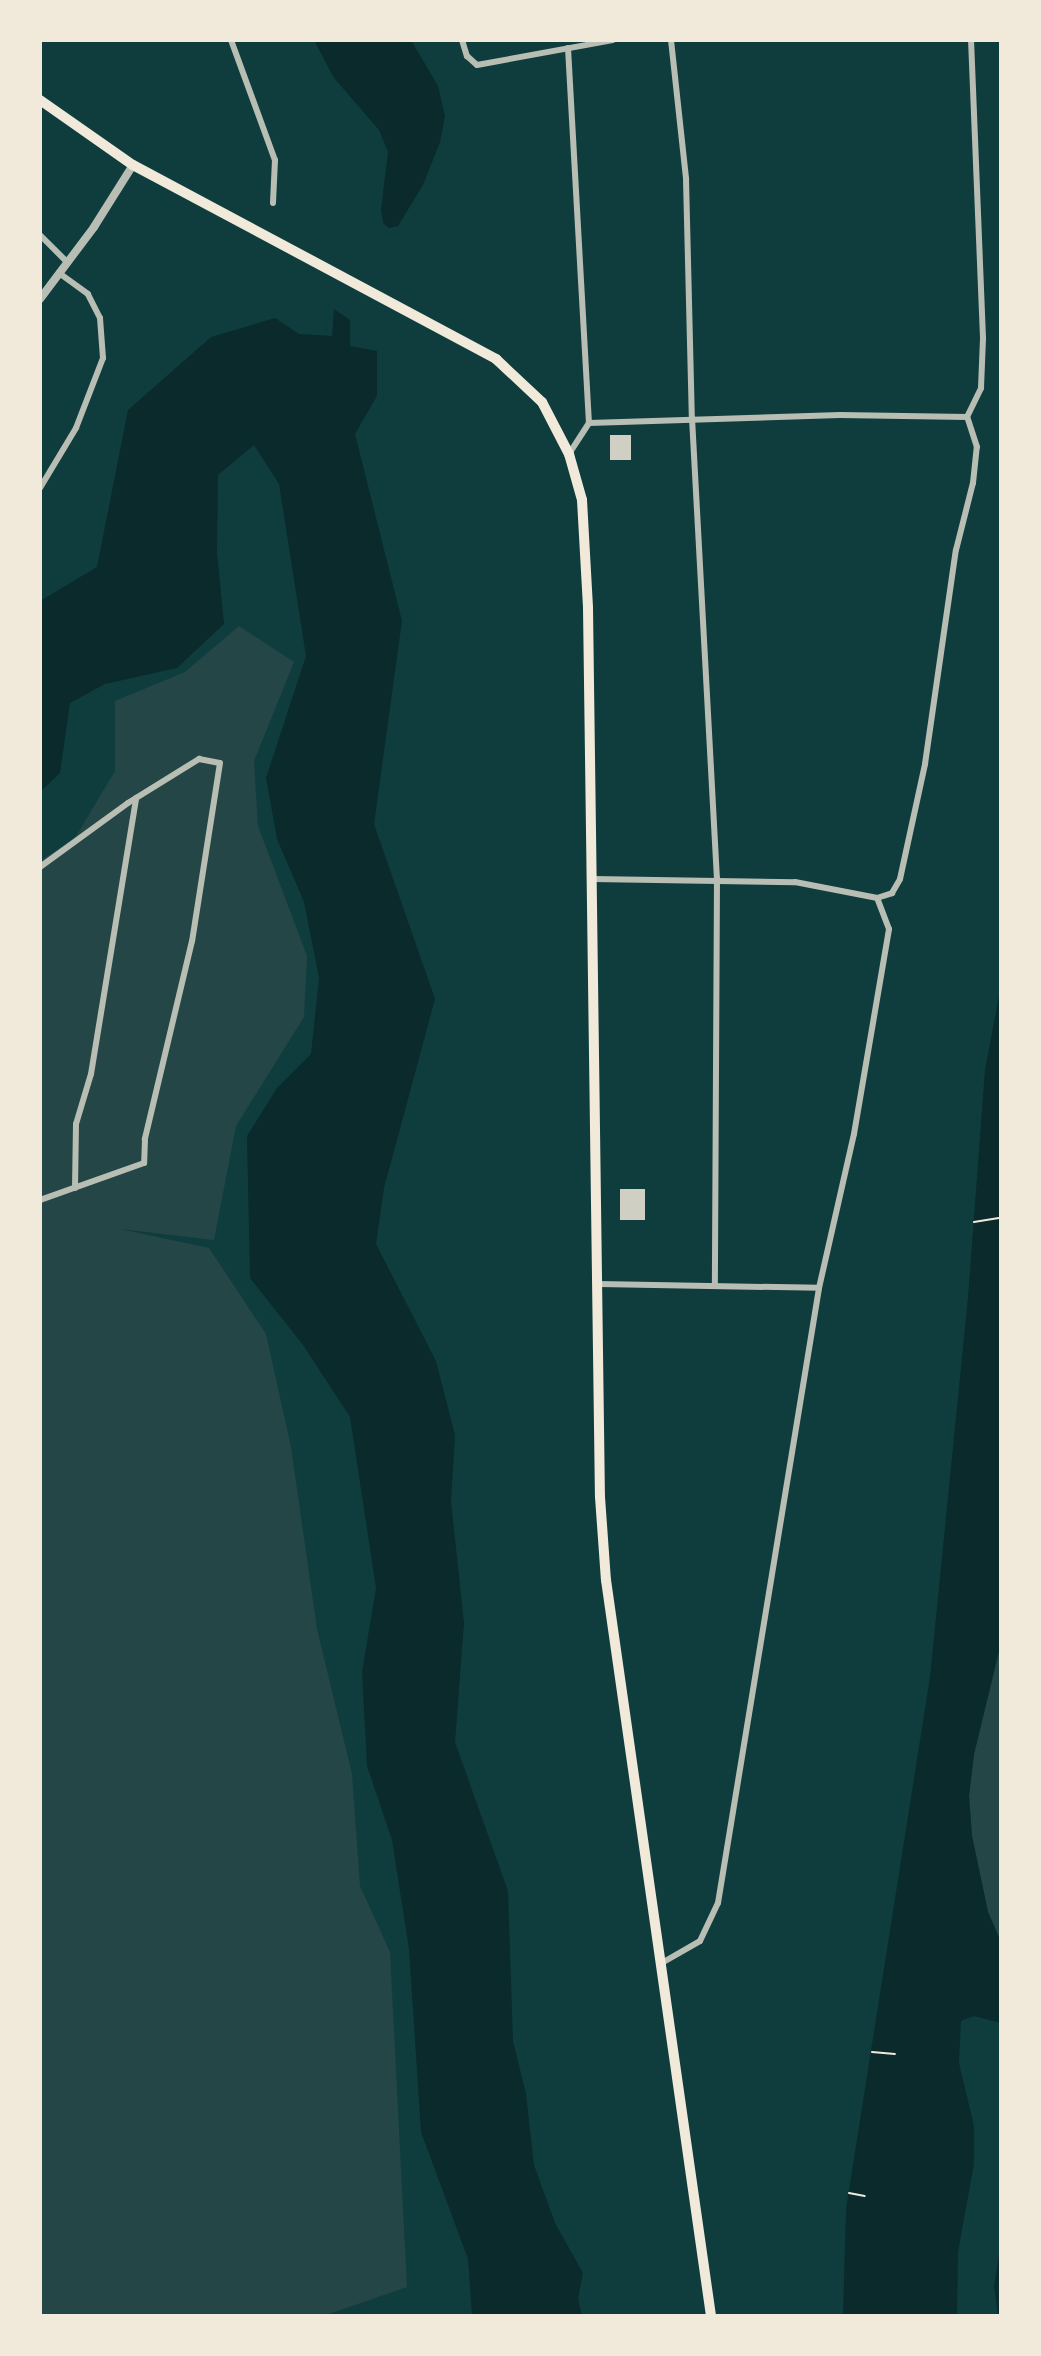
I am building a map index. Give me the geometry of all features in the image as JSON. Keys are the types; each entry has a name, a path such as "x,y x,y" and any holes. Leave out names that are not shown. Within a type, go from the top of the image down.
{"main road":[{"path":"40,100 132,165 496,359 528,385 555,422 569,454 582,500 587,595 606,1580 658,1964 711,2316"}],"street":[{"path":"231,40 275,160 273,203"},
{"path":"462,40 467,56 477,65 613,40"},
{"path":"671,40 686,179 692,418 717,878 715,1283"},
{"path":"593,879 717,878 795,882 877,898 892,893 900,879 925,764 956,550 973,483 977,447 967,417 981,388 983,338 971,40"},
{"path":"568,48 589,423 569,454"},
{"path":"40,299 132,165"},
{"path":"40,235 67,262"},
{"path":"40,488 76,428 103,358 100,318 88,294 59,273"},
{"path":"589,423 692,418 967,417"},
{"path":"40,867 136,798 199,759 220,762 192,941 145,1139 144,1163 40,1200"},
{"path":"75,1188 76,1124 90,1074 136,798"},
{"path":"658,1964 700,1941 719,1903 819,1288 854,1134 889,929 877,898"},
{"path":"599,1284 715,1283 819,1288"}],"path":[{"path":"974,1222 999,1219"},
{"path":"872,2052 895,2054"},
{"path":"849,2193 865,2196"}],"shaded area":[{"path":"314,40 411,40 438,86 445,116 440,142 423,185 398,226 389,228 383,223 381,209 388,152 379,130 334,78"},
{"path":"334,309 350,320 350,346 377,351 377,396 355,434 402,621 374,824 435,999 384,1188 376,1244 436,1361 455,1435 451,1501 464,1623 455,1742 508,1891 513,2041 526,2094 534,2165 555,2223 583,2273 578,2299 582,2316 472,2316 468,2259 421,2132 409,1949 392,1840 367,1766 362,1672 376,1588 350,1417 303,1345 250,1278 247,1136 277,1088 311,1054 319,978 304,902 277,839 266,778 306,656 279,484 254,445 218,475 217,552 224,624 177,668 105,684 70,703 60,773 40,792 40,601 97,567 128,410 211,337 275,318 299,334 332,336"},
{"path":"239,626 294,662 254,761 258,826 307,956 304,1017 236,1126 214,1240 120,1229 209,1248 266,1334 291,1447 317,1629 352,1774 360,1886 390,1952 407,2287 323,2316 40,2316 40,861 75,838 115,771 115,701 185,672"},
{"path":"1001,985 1001,1643 974,1754 969,1796 972,1836 988,1912 1001,1942 1001,2023 974,2016 961,2021 959,2063 974,2126 974,2164 958,2252 957,2316 843,2316 846,2209 930,1677 968,1297 985,1070"},
{"path":"1001,1643 1001,1942 988,1912 972,1836 969,1796 974,1754"},
{"path":"1001,2243 1001,2316 998,2316 994,2286"}],"building":[{"path":"610,435 631,435 631,460 610,460"},
{"path":"620,1189 645,1189 645,1220 620,1220"}]}
